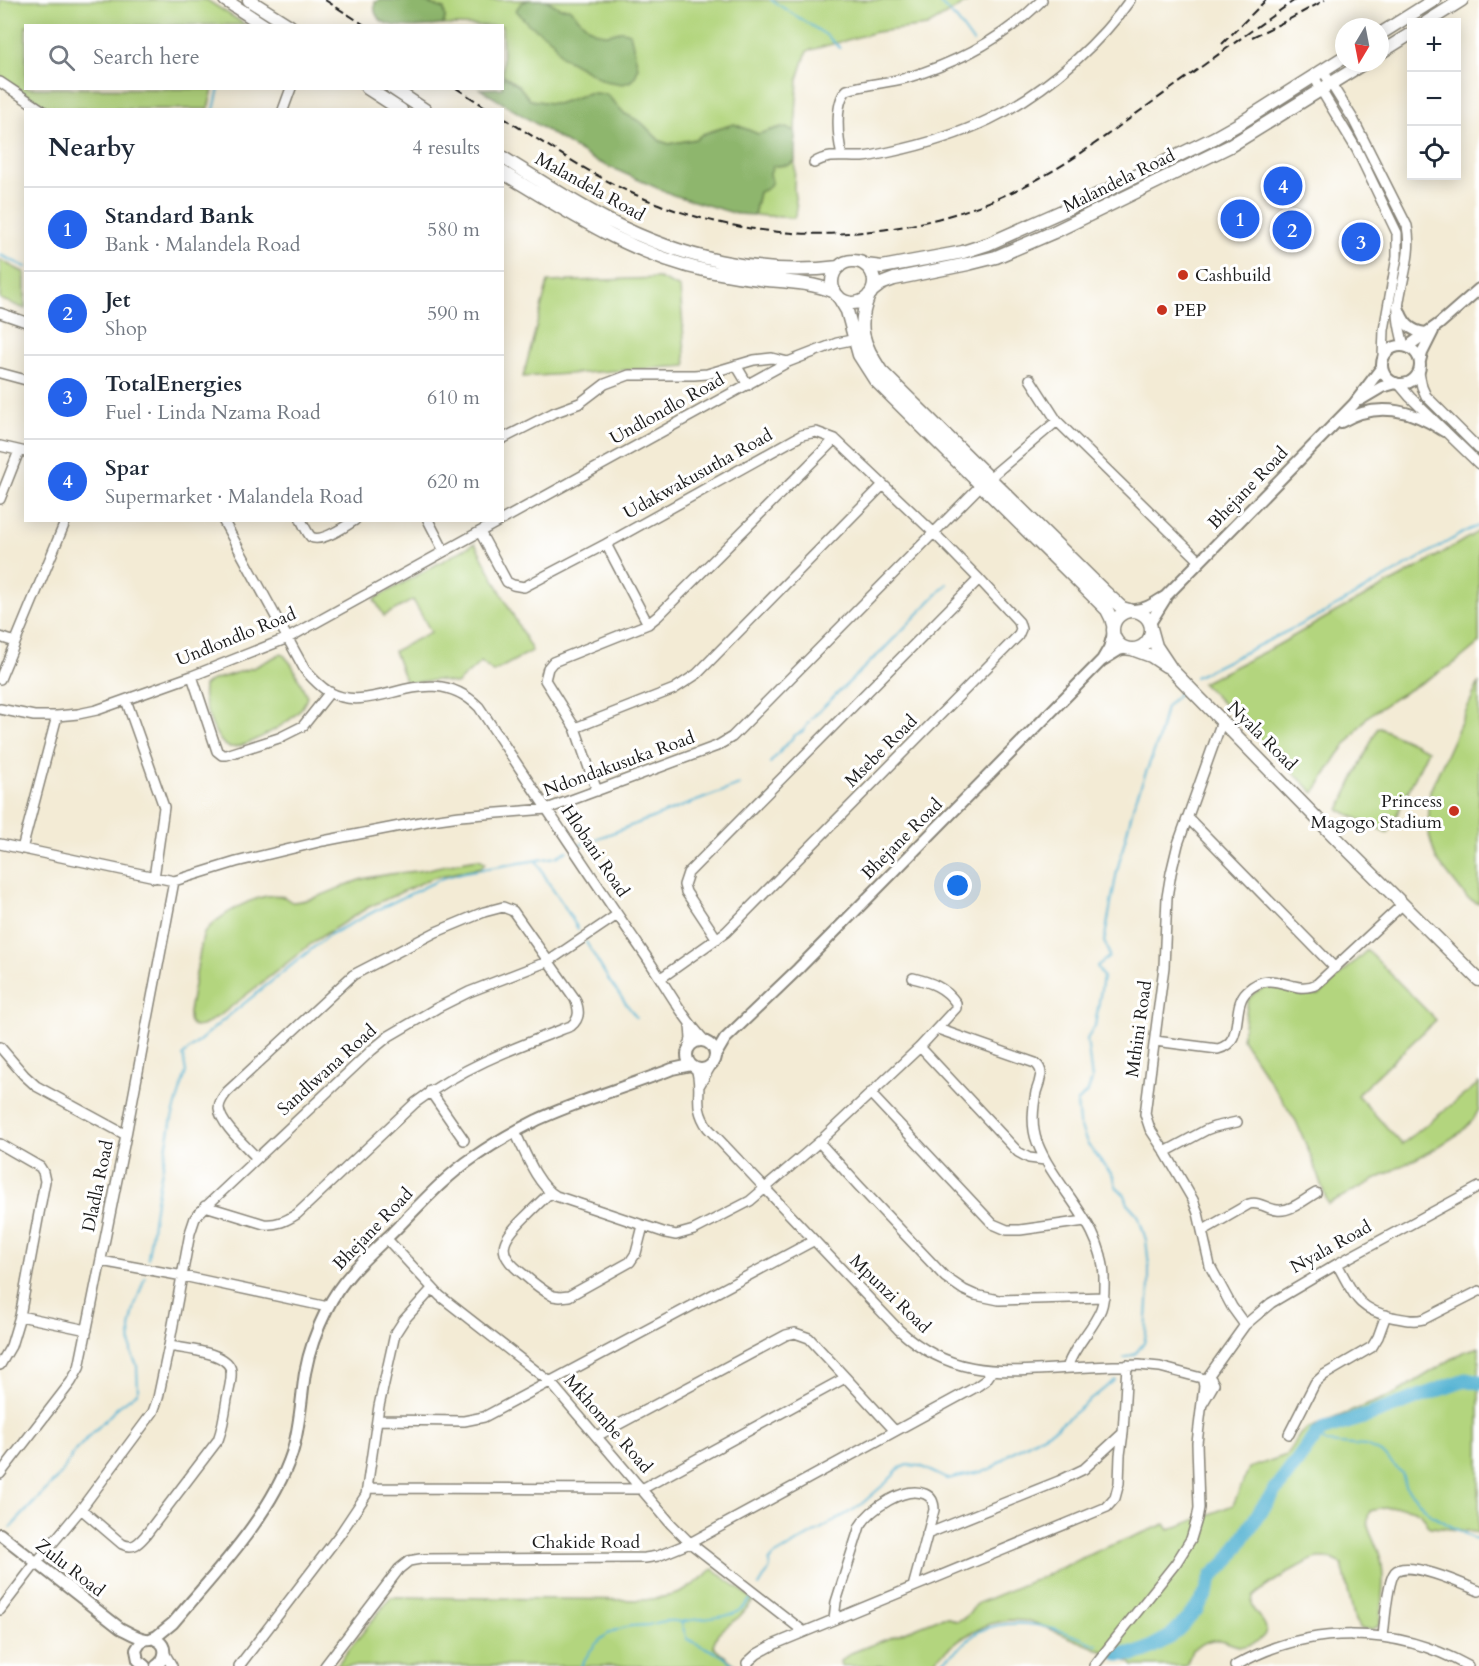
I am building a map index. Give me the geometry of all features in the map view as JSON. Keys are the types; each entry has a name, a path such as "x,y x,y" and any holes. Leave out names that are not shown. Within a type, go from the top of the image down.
{"main road":[{"path":"225,0 262,24"},
{"path":"249,0 287,24"},
{"path":"1389,28 1434,0"},
{"path":"1433,18 1462,0"},
{"path":"1389,47 1407,36"},
{"name":"Malandela Road","path":"865,265 882,267 963,252 988,244 1105,191 1237,126 1335,63"},
{"name":"Malandela Road","path":"871,293 881,284 894,279 996,257 1054,232 1213,155 1350,72"},
{"path":"370,90 398,108"},
{"path":"395,90 422,108"},
{"name":"Malandela Road","path":"504,159 608,221 675,249 726,263 771,269 798,271 839,267"},
{"name":"Malandela Road","path":"504,173 586,223 652,255 707,271 813,284 836,294"},
{"path":"859,338 873,277 865,265 849,262 839,267 832,282 859,338 881,371 985,481 1107,610 1112,618 1119,645 1130,649 1146,643 1151,626 1144,614 1122,608 985,481"},
{"path":"836,294 845,301 854,303 862,301 871,293"},
{"path":"1113,629 1120,614 1131,610"},
{"name":"Nyala Road","path":"1151,626 1160,654 1172,670 1479,980"},
{"name":"Nyala Road","path":"1130,649 1151,656 1172,670"}],"street":[{"path":"842,156 839,143 839,105 842,95 847,90 904,78 941,66 974,51 1020,20 1042,0"},
{"path":"814,163 820,159 868,156 926,144 987,122 1052,81 1096,42 1130,0"},
{"path":"1319,73 1397,233 1397,257 1384,330 1383,362 1388,379 1398,384 1479,464"},
{"path":"0,82 39,108"},
{"path":"1327,87 1353,120 1402,215 1408,234 1408,256 1398,307 1398,321 1406,346 1414,351 1420,367 1412,382 1398,384"},
{"path":"285,108 290,90"},
{"path":"1377,193 1388,187"},
{"path":"1394,271 1405,274"},
{"path":"1383,362 1392,348 1406,346 1426,333 1479,289"},
{"path":"1398,307 1407,326 1418,332 1426,333"},
{"path":"0,313 24,321"},
{"path":"1439,324 1422,353 1420,367 1422,387 1426,396 1479,449"},
{"name":"Undlondlo Road","path":"504,519 788,362 837,343 859,338"},
{"path":"504,438 553,413 576,405 605,384 629,375 694,375 706,374 754,360 772,358 788,362"},
{"name":"Bhejane Road","path":"1131,610 1148,607 1166,596 1354,404 1383,362"},
{"path":"736,365 747,385"},
{"path":"0,373 24,379"},
{"path":"1030,379 1057,421 1200,561"},
{"name":"Bhejane Road","path":"1354,404 1382,387 1398,384"},
{"path":"1328,430 1347,418 1381,409 1416,416 1444,431"},
{"name":"Ndondakusuka Road","path":"0,844 174,881 236,862 431,820 547,809 717,746 732,737 985,481 1057,421"},
{"name":"Udakwakusutha Road","path":"480,532 507,582 524,587 802,435 816,432 835,439"},
{"path":"597,791 575,728 545,680 548,668 553,662 648,624 835,439 933,532"},
{"path":"0,446 22,451 0,499"},
{"path":"575,728 674,689 697,674 883,485"},
{"path":"0,679 65,522"},
{"name":"Hlobani Road","path":"224,522 305,670 316,682 330,692 356,698 423,686 442,687 465,695 479,707 689,1023 708,1043"},
{"path":"302,522 309,535 316,538 324,537 351,522"},
{"path":"429,522 444,551"},
{"name":"Undlondlo Road","path":"0,709 34,716 57,716 98,710 192,676 288,638 498,522"},
{"name":"Msebe Road","path":"661,978 717,939 1018,636 1021,629 1019,622 933,532"},
{"path":"606,544 648,624"},
{"path":"717,939 686,892 684,885 688,873 980,579"},
{"name":"Bhejane Road","path":"1151,626 1166,596"},
{"name":"Bhejane Road","path":"715,1056 725,1039 798,969 1101,661 1109,648 1113,629"},
{"path":"0,637 15,642"},
{"name":"Bhejane Road","path":"1101,661 1119,650 1130,649"},
{"path":"192,676 217,751 222,755 279,738 303,726 330,692"},
{"path":"126,700 164,807 154,878"},
{"path":"22,849 57,716"},
{"name":"Mthini Road","path":"1222,722 1178,844 1171,873 1167,897 1164,967 1145,1114 1150,1129 1193,1200 1210,1266 1245,1325"},
{"path":"1188,818 1335,968"},
{"name":"Dladla Road","path":"0,1474 79,1368 174,881"},
{"path":"1155,1041 1222,1048 1237,1028 1239,1002 1253,986 1272,980 1310,988 1324,979 1403,904"},
{"path":"205,1206 264,1224 274,1225 285,1221 297,1214 430,1091 482,1061 575,1023 579,1008 575,999 513,911 503,907 484,912 436,932 353,975 222,1098 219,1107 222,1118 256,1157"},
{"name":"Sandlwana Road","path":"0,1610 81,1509 153,1412 169,1346 192,1224 205,1206 389,1035 468,992 549,961 617,915"},
{"path":"515,1132 538,1176 550,1192 565,1200 666,1233 683,1234 694,1230 741,1206 765,1189 819,1142 920,1047 956,1008 953,998 935,984 913,978"},
{"path":"689,1023 690,1059"},
{"path":"938,1029 1035,1063 1040,1068 1041,1074 1034,1108 1037,1142 1045,1160 1094,1235 1101,1256 1104,1276 1104,1297 1101,1310 1073,1352 1067,1368"},
{"name":"Bhejane Road","path":"708,1043 725,1039"},
{"path":"690,1059 696,1042 708,1043 714,1049 714,1062 699,1086"},
{"path":"0,1047 24,1076 36,1086 126,1135"},
{"path":"920,1047 1018,1152 1029,1158 1045,1160"},
{"path":"690,1059 703,1070 710,1067"},
{"name":"Bhejane Road","path":"136,1657 141,1642 157,1636 173,1623 256,1521 269,1501 284,1473 296,1441 311,1349 328,1307 344,1282 362,1261 458,1170 491,1146 544,1117 672,1069 690,1059"},
{"name":"Mpunzi Road","path":"690,1059 699,1086 698,1108 701,1119 708,1128 899,1330 927,1351 944,1359 992,1371 1127,1365 1160,1367 1207,1383"},
{"path":"430,1091 464,1140"},
{"path":"870,1093 993,1224 1007,1230 1020,1230 1085,1221"},
{"path":"1165,1152 1214,1126 1237,1122"},
{"path":"819,1142 945,1277 964,1290 999,1300 1104,1297"},
{"path":"0,1144 40,1167 45,1181 20,1316 11,1346 0,1365"},
{"name":"Nyala Road","path":"1094,1666 1176,1563 1191,1539 1199,1508 1197,1443 1201,1408 1207,1383 1219,1361 1245,1325 1265,1307 1286,1293 1479,1187"},
{"path":"550,1192 512,1230 504,1247 510,1264 553,1296 569,1296 627,1264 636,1253 643,1226"},
{"path":"1202,1231 1249,1204 1255,1203 1270,1209 1284,1210 1316,1193"},
{"name":"Mkhombe Road","path":"386,1238 432,1289 550,1382 671,1524 690,1543 803,1631"},
{"path":"377,1420 464,1421 494,1413 813,1241"},
{"path":"100,1262 183,1276 328,1307"},
{"path":"1337,1264 1359,1301 1370,1310 1411,1321 1425,1320 1479,1290"},
{"path":"238,1666 362,1503 368,1488 377,1420 395,1334 404,1320 432,1289"},
{"path":"1289,1434 1315,1383 1324,1375 1372,1347 1386,1315"},
{"path":"20,1316 87,1330"},
{"path":"597,1436 790,1334 800,1334 809,1338 895,1431"},
{"path":"81,1509 122,1544 136,1545 218,1440 222,1429 231,1368 228,1362 218,1356 169,1346"},
{"path":"747,1665 767,1648 803,1631 1107,1507 1118,1492 1127,1365"},
{"name":"Chakide Road","path":"325,1666 399,1569 409,1561 420,1558 645,1558 658,1556 690,1543 975,1387 986,1380 992,1371"},
{"path":"368,1488 642,1489 845,1378"},
{"path":"927,1534 1059,1481 1084,1468 1123,1433"},
{"path":"834,1619 836,1602 855,1538 865,1518 907,1492 924,1494 934,1503 913,1587"},
{"name":"Zulu Road","path":"0,1534 120,1628 160,1642 165,1652"},
{"path":"1383,1636 1392,1578 1399,1569 1427,1572 1479,1591"},
{"name":"Bhejane Road","path":"156,1666 161,1662 165,1652 173,1623"},
{"name":"Zulu Road","path":"120,1628 136,1657 145,1666"},
{"path":"1235,1666 1268,1650 1313,1637 1364,1634 1415,1643 1468,1666"},
{"path":"165,1652 172,1666"}],"green space":[{"path":"0,0 207,0 244,24 24,24 24,90 213,90 208,108 49,108 0,78"},
{"path":"418,0 971,0 927,26 876,32 807,51 798,79 795,131 782,127 758,134 734,124 703,134 696,139 669,144 660,141 641,122 625,114 606,94 589,93 557,104 530,100 519,86 504,76 504,24 443,24 444,9"},
{"path":"419,0 444,9 445,18 443,24 388,24 380,20 375,13 375,2"},
{"path":"529,0 546,0 560,8 569,8 586,25 601,34 620,31 630,33 638,67 636,75 631,81 623,84 605,81 561,56 552,40 527,23 516,10 521,3"},
{"path":"504,76 519,86 530,100 557,104 589,93 606,94 625,114 641,122 660,141 669,144 696,139 703,134 734,124 758,134 782,127 795,131 795,160 789,165 773,166 770,174 772,182 767,189 759,192 754,215 737,214 673,195 594,160 482,90 504,90"},
{"path":"795,160 794,191 797,209 794,218 754,215 759,192 773,166 789,165"},
{"path":"0,260 24,272 24,309 0,299"},
{"path":"659,278 680,288 686,366 523,377 548,282"},
{"path":"1479,531 1479,643 1455,663 1367,717 1338,755 1314,793 1202,683 1276,646 1405,575"},
{"path":"475,543 532,651 493,672 481,662 456,684 438,680 406,683 394,651 431,632 413,600 384,616 374,599"},
{"path":"282,653 292,665 307,696 302,707 282,725 253,741 235,747 225,745 216,734 210,719 204,700 204,686 210,681 255,667"},
{"name":"Princess Magogo Stadium","path":"1479,682 1479,904 1467,898 1436,859 1428,831 1430,791"},
{"path":"1378,727 1428,750 1388,833 1339,810"},
{"path":"479,859 485,862 482,867 432,878 367,908 316,940 222,1014 202,1026 195,1027 190,1022 189,1012 203,935 217,920 240,906 252,900 275,895 285,897 292,902 301,901 363,879"},
{"path":"1367,950 1436,1020 1357,1095 1402,1144 1479,1083 1479,1109 1473,1120 1460,1133 1433,1150 1328,1204 1296,1121 1242,1039 1248,1000 1254,993 1265,988 1277,988 1303,996 1319,995"},
{"path":"1479,1347 1479,1533 1431,1527 1418,1512 1403,1507 1370,1511 1368,1523 1380,1556 1383,1581 1380,1624 1373,1629 1361,1629 1355,1621 1342,1564 1322,1558 1295,1569 1253,1597 1253,1608 1266,1630 1263,1637 1243,1646 1220,1640 1208,1641 1192,1650 1186,1666 1133,1666 1129,1662 1030,1621 1010,1620 989,1624 960,1639 930,1666 841,1666 840,1661 851,1653 943,1617 955,1621 964,1618 976,1604 1097,1551 1165,1524 1169,1530 1233,1505 1249,1468 1287,1455 1300,1434 1307,1429 1395,1394 1463,1352"},
{"path":"713,1569 754,1600 739,1617 718,1633 713,1645 737,1666 336,1666 391,1597 644,1600 682,1592"}],"waterway":[{"path":"771,0 826,35 840,48"},
{"path":"937,0 957,20 973,42"},
{"path":"214,108 219,90"},
{"path":"0,255 24,266"},
{"path":"1195,677 1324,613 1468,530 1479,526"},
{"path":"811,719 947,584"},
{"path":"1124,1358 1135,1354 1144,1343 1146,1334 1149,1286 1146,1240 1138,1215 1128,1204 1125,1195 1117,1188 1113,1176 1088,1145 1079,1123 1077,1103 1088,1091 1092,1080 1087,1039 1095,1026 1103,977 1097,966 1109,957 1104,942 1117,871 1134,804 1158,741 1166,707 1180,692"},
{"path":"770,763 795,735 803,731 809,722"},
{"path":"580,845 739,785"},
{"path":"148,1258 172,1118 186,1072 183,1055 329,935 443,878 465,872 556,857 567,851"},
{"path":"537,862 578,929"},
{"path":"586,942 610,982 636,1017"},
{"path":"10,1528 60,1475 75,1451 118,1407 138,1392 137,1366 131,1352 130,1328 145,1277"},
{"path":"759,1586 774,1556 858,1507 888,1481 898,1469 907,1465 920,1466 947,1479 990,1470 1009,1454 1053,1430 1115,1380"},
{"path":"1118,1654 1135,1654 1170,1637 1195,1611 1206,1594 1212,1576 1228,1561 1259,1513 1316,1435 1324,1429 1370,1415 1465,1380 1479,1382"},
{"path":"1316,1435 1326,1443 1366,1446 1381,1453 1402,1473 1405,1486 1432,1516 1479,1539"},
{"path":"681,1622 732,1614 751,1599"},
{"path":"581,1666 595,1645 613,1631 664,1621 681,1622 687,1639 721,1655 734,1666"},
{"path":"937,1666 978,1632 994,1626 1009,1624 1054,1629 1097,1645"}],"railway":[{"path":"325,0 363,24"},
{"path":"1222,44 1266,0"},
{"path":"504,118 601,178 636,195 685,213 736,226 787,233 839,234 890,229 941,218 990,201 1051,172 1103,138 1295,0"},
{"path":"1252,37 1325,0"},
{"path":"459,90 487,108"}],"place":[{"name":"Spar","path":"1283,186"},
{"name":"Standard Bank","path":"1240,219"},
{"name":"Jet","path":"1292,230"},
{"name":"TotalEnergies","path":"1361,242"},
{"name":"Cashbuild","path":"1183,275"},
{"name":"PEP","path":"1162,310"},
{"name":"Princess Magogo Stadium","path":"1454,811"}]}
